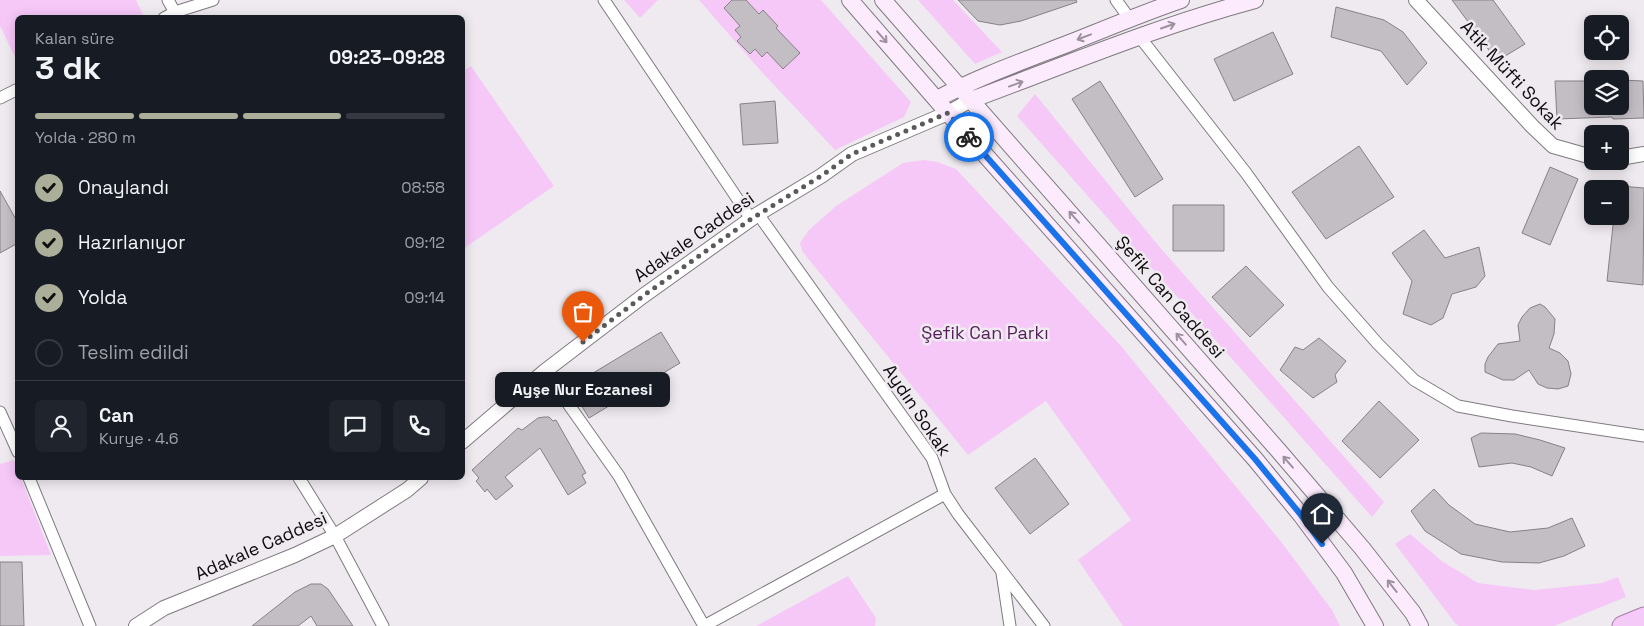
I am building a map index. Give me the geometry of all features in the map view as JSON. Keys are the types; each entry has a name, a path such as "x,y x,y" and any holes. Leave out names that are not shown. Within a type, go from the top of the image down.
{"highway":[{"path":"1622,626 1644,617"}],"main road":[{"path":"850,0 1255,459 1344,572 1375,626"},
{"name":"Şefik Can Caddesi","path":"883,0 1278,450 1362,548 1408,606 1420,626"},
{"path":"937,99 960,87 1129,18 1181,0"},
{"path":"971,100 1139,36 1216,10 1255,0"},
{"path":"1408,606 1432,626"}],"street":[{"path":"168,0 177,15 213,0"},
{"name":"Aydın Sokak","path":"604,0 755,217 932,458 945,494 958,514 1044,626"},
{"path":"1116,0 1129,18"},
{"name":"Atik Müfti Sokak","path":"1416,0 1532,126 1553,146 1584,155"},
{"path":"1139,36 1246,173 1328,287 1378,344 1414,380 1458,406 1644,436"},
{"path":"0,98 15,90"},
{"name":"Adakale Caddesi","path":"465,439 545,371 643,296 755,217 821,176 852,154 948,113 971,100"},
{"path":"1629,156 1644,154"},
{"path":"545,371 619,476 704,626 945,494"},
{"path":"0,412 15,445"},
{"path":"30,480 90,626"},
{"path":"300,480 335,536 383,626"},
{"name":"Adakale Caddesi","path":"136,626 164,608 295,555 335,536 407,490 419,480"},
{"path":"1002,573 1010,626"}],"green space":[{"path":"0,0 136,0 143,15 15,15 15,57 0,26"},
{"path":"624,0 658,0 640,18"},
{"path":"699,0 821,0 911,102 904,117 835,150 759,69"},
{"path":"918,0 953,0 1002,52 975,64"},
{"path":"471,66 554,186 465,248 465,70"},
{"path":"1035,94 1157,244 1384,502 1372,517 1017,116"},
{"name":"Şefik Can Parkı","path":"924,160 937,162 956,169 1121,346 1282,543 1332,610 1340,626 1123,626 1078,560 1131,520 1046,401 968,455 802,251 800,243 809,230 836,206 903,163"},
{"path":"14,460 15,480 22,480 51,555 0,556 0,464"},
{"path":"1410,534 1443,562 1478,583 1534,590 1602,583 1618,577 1626,597 1554,626 1459,626 1395,544"},
{"path":"848,576 876,618 875,626 756,626"}],"building":[{"path":"732,0 746,0 759,14 763,10 778,26 776,28 800,53 783,69 767,52 762,57 755,49 750,54 737,41 741,37 735,30 740,26 724,8"},
{"path":"958,0 1076,0 1077,2 1021,21 1000,25 978,21"},
{"path":"1452,0 1493,0 1525,44 1497,61"},
{"path":"1336,7 1384,20 1403,32 1427,63 1407,85 1381,51 1331,37"},
{"path":"1273,32 1293,74 1234,101 1214,59"},
{"path":"1629,80 1643,81 1644,118 1557,119 1555,81 1584,81 1584,115 1629,115"},
{"path":"1100,81 1163,179 1135,197 1072,99"},
{"path":"775,101 778,143 743,145 740,104"},
{"path":"1359,146 1394,197 1326,239 1292,192"},
{"path":"1550,167 1578,179 1550,245 1522,233"},
{"path":"1629,187 1644,188 1643,285 1607,281 1613,225 1629,225"},
{"path":"0,191 15,218 15,245 0,253"},
{"path":"1173,205 1224,205 1224,251 1173,251"},
{"path":"1424,230 1445,258 1479,247 1485,276 1476,287 1452,294 1443,318 1431,325 1403,314 1412,281 1392,253"},
{"path":"1246,266 1284,305 1250,337 1212,297"},
{"path":"1540,304 1555,319 1554,334 1549,348 1560,353 1568,361 1571,374 1568,386 1558,389 1547,388 1538,384 1529,370 1514,380 1503,380 1485,372 1485,364 1488,357 1498,344 1520,341 1518,325 1522,317 1530,308"},
{"path":"661,332 680,363 589,418 570,387"},
{"path":"1319,338 1346,361 1335,375 1337,382 1313,398 1280,370 1295,347 1303,350"},
{"path":"1379,401 1419,440 1380,478 1342,441"},
{"path":"549,417 553,421 556,420 586,473 582,475 586,483 568,495 540,448 505,477 513,486 496,500 487,489 485,492 476,481 479,478 472,470 518,428 522,430 538,418"},
{"path":"1481,433 1515,434 1565,448 1552,476 1531,467 1512,463 1479,467 1471,438"},
{"path":"1035,458 1069,504 1030,534 995,488"},
{"path":"1434,489 1449,505 1475,524 1510,532 1548,528 1572,518 1585,546 1564,556 1539,563 1502,562 1461,554 1425,531 1411,511"},
{"path":"0,562 22,562 24,626 0,626"},
{"path":"311,584 321,584 328,589 353,626 317,626 311,616 298,626 252,626 295,592"}],"way so far":[{"path":"583,342 643,296 751,219 821,176 852,154 948,113 969,137"}],"place":[{"name":"Ayşe Nur Eczanesi","path":"583,342"}],"route":[{"path":"969,137 1255,459 1322,544"}]}
